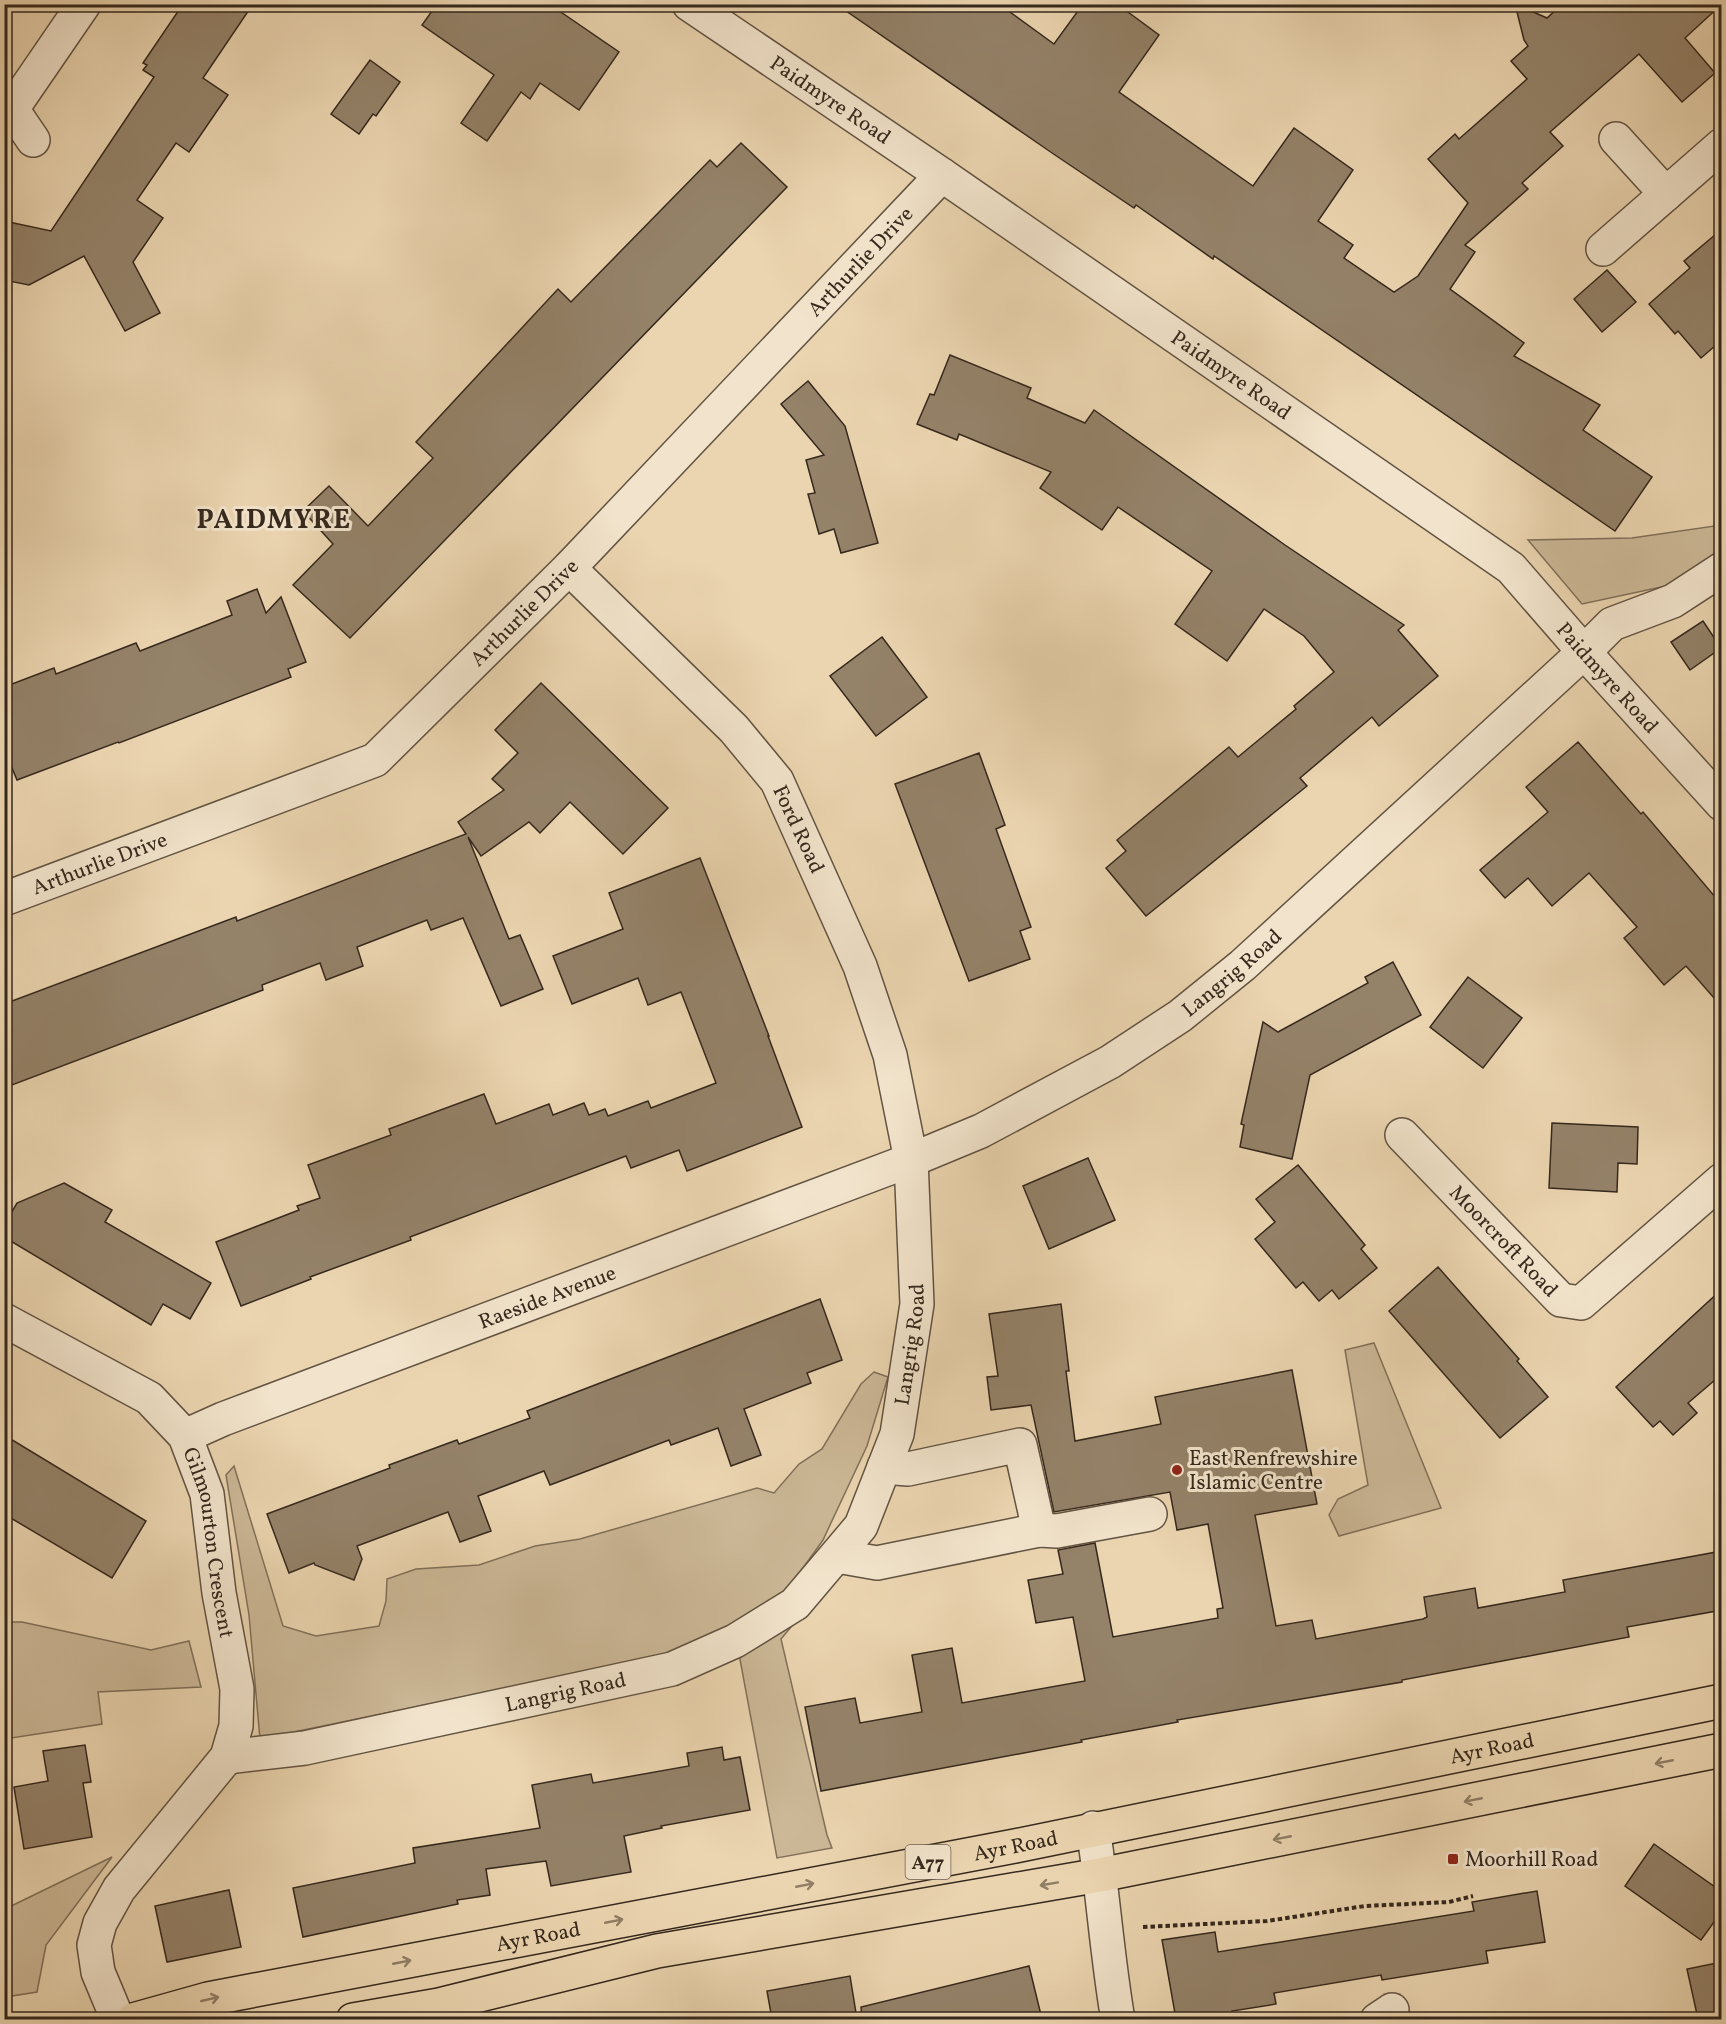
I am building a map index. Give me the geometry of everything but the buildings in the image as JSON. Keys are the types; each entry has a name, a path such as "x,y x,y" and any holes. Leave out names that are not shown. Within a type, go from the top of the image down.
{"main road":[{"name":"Ayr Road","path":"134,2019 208,1999 1015,1846 1093,1828 1722,1701"},
{"name":"Ayr Road","path":"353,2019 439,2005 657,1951 1100,1875 1722,1750"}],"street":[{"path":"33,140 8,109 84,4"},
{"name":"Paidmyre Road","path":"689,4 942,175 1511,568 1722,804"},
{"path":"1616,139 1666,194"},
{"path":"1603,249 1722,145"},
{"name":"Arthurlie Drive","path":"4,899 375,760 569,568 942,175"},
{"name":"Ford Road","path":"569,568 734,729 777,780 860,966 890,1055 911,1160"},
{"name":"Langrig Road","path":"227,1756 305,1748 672,1669 735,1641 795,1604 861,1526 897,1434 917,1304 911,1160 981,1131 1110,1062 1180,1016 1243,965 1612,624 1673,601 1722,569"},
{"name":"Moorcroft Road","path":"1402,1135 1561,1300 1571,1302 1581,1303 1722,1180"},
{"name":"Raeside Avenue","path":"185,1436 223,1419 911,1160"},
{"name":"Gilmourton Crescent","path":"4,1320 149,1398 185,1436 207,1494 219,1593 237,1689 236,1726 227,1756"},
{"path":"884,1467 908,1469 1020,1445 1039,1530"},
{"path":"837,1556 878,1563 1039,1530 1057,1531 1150,1514"},
{"path":"118,2019 98,1972 94,1945 100,1923 119,1889 227,1756"},
{"path":"1093,1828 1111,1983 1118,2019"}],"path":[{"path":"1106,1929 1267,1921 1365,1906 1449,1902 1473,1896"}],"shaded area":[{"path":"1721,525 1721,553 1666,586 1582,604 1528,540 1632,538"},
{"path":"1374,1343 1441,1508 1339,1536 1329,1515 1338,1499 1368,1485 1345,1350"},
{"path":"874,1372 888,1377 867,1446 823,1540 780,1600 671,1654 260,1739 249,1615 226,1475 234,1466 283,1626 316,1636 379,1626 386,1601 387,1579 416,1569 479,1565 535,1546 580,1539 757,1488 774,1493 799,1464 822,1449 861,1384"},
{"path":"801,1615 781,1639 832,1848 777,1858 739,1654"},
{"path":"5,1622 22,1622 151,1650 189,1641 201,1687 98,1692 102,1724 5,1739"},
{"path":"112,1857 46,1945 37,1992 5,1997 5,1909"}],"place":[{"name":"East Renfrewshire Islamic Centre","path":"1177,1470"},
{"name":"Moorhill Road","path":"1453,1859"}],"district":[{"name":"PAIDMYRE","path":"274,519"}]}
